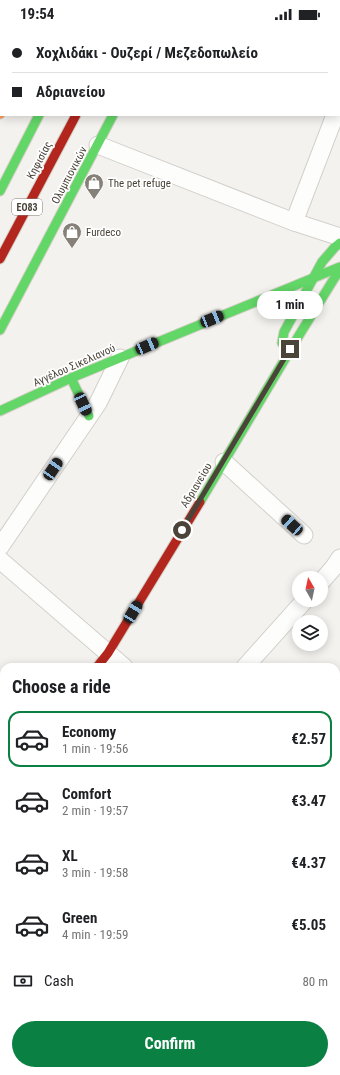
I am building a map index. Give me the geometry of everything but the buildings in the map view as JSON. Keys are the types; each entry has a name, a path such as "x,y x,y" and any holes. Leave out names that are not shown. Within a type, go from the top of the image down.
{"street":[{"name":"Κηφισίας","path":"0,191 38,116"},
{"name":"Κηφισίας","path":"0,259 75,116"},
{"name":"Ολυμπιονικών","path":"0,330 112,116"},
{"path":"294,222 335,116"},
{"path":"98,145 294,222 340,238"},
{"path":"312,278 322,262 340,243"},
{"name":"Αγγέλου Σικελιανού","path":"0,411 71,378 312,278 340,268"},
{"name":"Αδριανείου","path":"100,663 108,653 224,462 340,268"},
{"name":"Αδριανείου","path":"276,374 284,332 312,278"},
{"path":"250,304 266,305"},
{"path":"280,321 284,332"},
{"path":"0,547 98,403 120,358"},
{"path":"71,378 89,416"},
{"path":"224,462 304,535"},
{"path":"0,560 119,663"},
{"path":"328,575 338,566"},
{"path":"249,663 299,607"}],"traffic: fast":[{"path":"0,191 38,116"},
{"path":"0,330 112,116"},
{"path":"282,343 284,332 322,262 340,243"},
{"path":"0,411 71,378 340,267"},
{"path":"200,502 340,269"},
{"path":"71,378 89,416"}],"traffic: jam":[{"path":"0,259 75,116"},
{"path":"100,663 108,653 200,502"}],"place":[{"name":"The pet refuge","path":"94,200"},
{"name":"Furdeco","path":"72,249"}],"route":[{"path":"182,530 224,462 290,349"}]}
